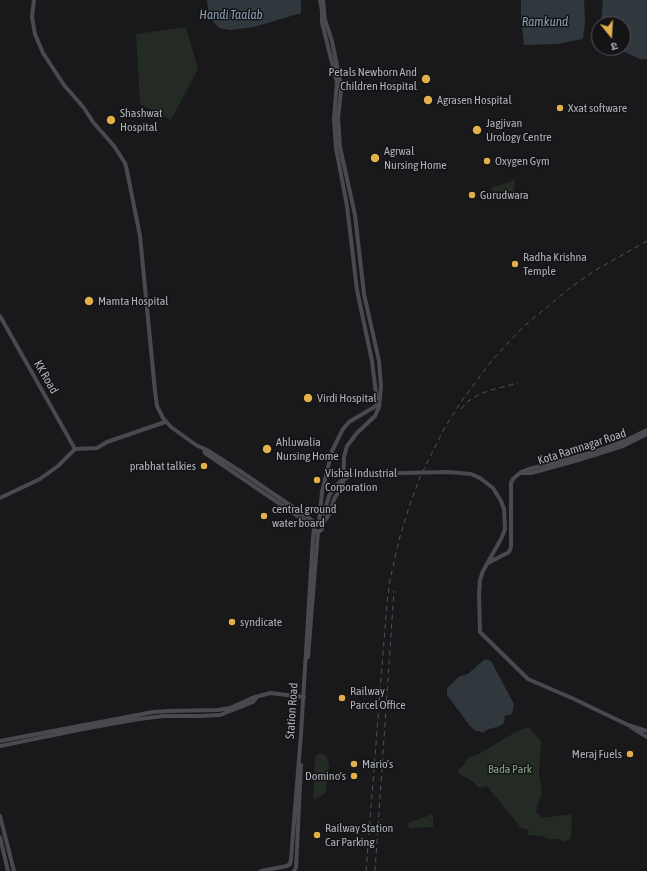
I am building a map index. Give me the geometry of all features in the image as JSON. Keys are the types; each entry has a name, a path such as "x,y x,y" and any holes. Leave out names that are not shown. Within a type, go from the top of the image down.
{"street":[{"path":"34,0 32,17 35,34 43,53 64,85 114,146 125,163 140,236 155,391 159,412 165,422 204,449 240,471 318,526"},
{"path":"294,871 296,868 304,697 322,492 332,451 343,429 349,422 376,406 377,402 372,361 358,290 348,212 336,148 334,119 337,82 322,23 320,0"},
{"path":"318,526 330,513 334,499 343,485 344,457 347,446 357,433 375,416 379,408 381,386 379,361 364,294 355,215 340,147 338,118 341,91 340,81 332,41 325,20 324,0"},
{"name":"KK Road","path":"0,316 75,449"},
{"path":"0,498 40,479 58,466 75,449 97,448 107,442 165,422"},
{"path":"487,563 508,552 511,547 511,483 513,479 521,472 594,452 622,442 647,430"},
{"name":"Kota Ramnagar Road","path":"521,472 531,473 575,461 624,446 647,434"},
{"path":"318,526 333,489 341,481 350,476 357,474 449,472 471,474 480,478 496,492 504,509 505,529 480,580 478,594 480,632 528,679 628,725 647,731"},
{"path":"0,741 153,712 218,710 230,708 252,698 270,693 304,697"},
{"path":"0,746 139,719 164,716 220,715 253,702 257,697"},
{"name":"Station Road","path":"261,871 287,866 290,864 304,697"},
{"path":"628,725 640,734 647,737"},
{"path":"0,816 14,871"},
{"path":"0,837 8,871"},
{"path":"6,859 11,858"}],"green space":[{"path":"186,27 198,69 171,120 140,104 136,34"},
{"path":"515,180 514,194 493,196 491,188"},
{"name":"Bada Park","path":"528,727 541,741 539,775 542,792 536,811 542,818 572,814 571,838 565,842 559,839 549,839 541,836 527,835 529,830 521,828 487,786 480,788 468,778 460,775 457,771 469,757 479,754 514,733"},
{"path":"324,754 326,756 329,765 328,777 325,793 320,797 313,799 315,760 316,755"},
{"path":"433,814 433,827 409,828 408,823"}],"water":[{"name":"Handi Taalab","path":"207,0 301,0 301,13 254,27 230,30 219,28 209,17"},
{"name":"Ramkund","path":"521,0 584,0 585,23 583,39 557,44 524,45 521,19"},
{"path":"603,0 647,0 647,59 640,59 631,55 631,16 602,16"},
{"path":"485,659 491,661 514,704 512,714 504,716 505,719 503,724 482,733 480,731 476,731 470,726 447,695 447,688 460,676 468,674"}],"railway":[{"path":"366,871 390,580 399,540 420,477 445,427 463,399 493,359 524,326 570,288 594,271 647,241"},
{"path":"461,409 467,402 480,394 518,383"},
{"path":"375,871 394,591"}],"place":[{"name":"Petals Newborn And Children Hospital","path":"426,79"},
{"name":"Agrasen Hospital","path":"428,100"},
{"name":"Xxat software","path":"560,108"},
{"name":"Shashwat Hospital","path":"111,120"},
{"name":"Jagjivan Urology Centre","path":"477,130"},
{"name":"Agrwal Nursing Home","path":"375,158"},
{"name":"Oxygen Gym","path":"487,161"},
{"name":"Gurudwara","path":"472,195"},
{"name":"Radha Krishna Temple","path":"515,264"},
{"name":"Mamta Hospital","path":"89,301"},
{"name":"Virdi Hospital","path":"308,398"},
{"name":"Ahluwalia Nursing Home","path":"267,449"},
{"name":"prabhat talkies","path":"204,466"},
{"name":"Vishal Industrial Corporation","path":"317,480"},
{"name":"central ground water board","path":"264,516"},
{"name":"syndicate","path":"232,622"},
{"name":"Railway Parcel Office","path":"342,698"},
{"name":"Meraj Fuels","path":"630,754"},
{"name":"Mario's","path":"354,764"},
{"name":"Domino's","path":"354,776"},
{"name":"Railway Station Car Parking","path":"317,835"}]}
